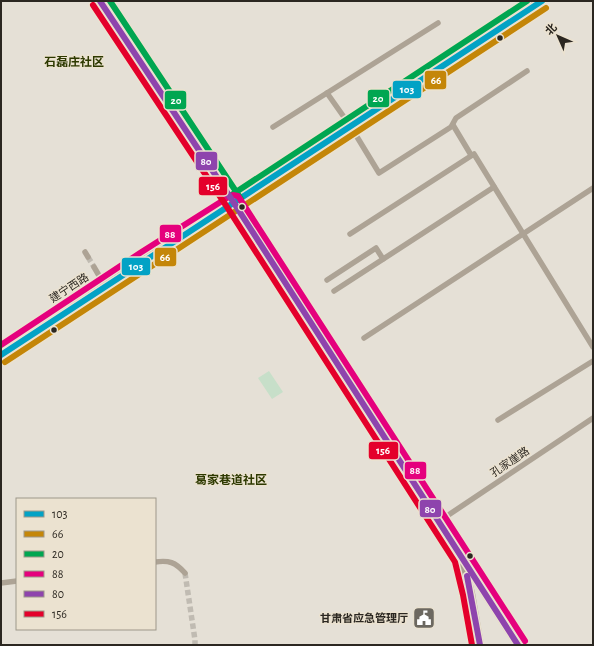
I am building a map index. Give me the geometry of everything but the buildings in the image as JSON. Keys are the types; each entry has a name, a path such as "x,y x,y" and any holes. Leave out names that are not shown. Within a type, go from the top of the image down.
{"main road":[{"path":"100,1 232,200 518,645"},
{"path":"350,124 528,1"},
{"path":"232,200 542,1"},
{"name":"建宁西路","path":"1,345 101,280 232,200"},
{"name":"建宁西路","path":"1,355 232,200"},
{"path":"462,559 471,593 480,645"}],"street":[{"path":"273,126 438,23"},
{"path":"327,93 350,124 378,173 451,127 456,118 527,71"},
{"path":"453,125 471,155 474,154 593,347"},
{"path":"350,234 471,155"},
{"path":"334,291 494,187"},
{"path":"364,338 593,188"},
{"path":"327,280 376,248 383,259"},
{"path":"94,267 101,280"},
{"path":"498,420 593,361"},
{"name":"孔家崖路","path":"438,522 593,418"},
{"path":"156,562 166,561 177,565 185,573"},
{"path":"1,583 16,580"}],"green space":[{"path":"269,371 283,392 272,399 258,378"}],"tunnel":[{"path":"88,257 94,267"},
{"path":"185,573 195,645"}],"transit line":[{"name":"80","path":"100,1 234,203 518,645"},
{"name":"20","path":"110,1 241,199"},
{"name":"20","path":"230,196 527,1"},
{"name":"103","path":"1,355 542,1"},
{"name":"156","path":"93,5 227,207 455,562 463,595 472,645"},
{"name":"66","path":"5,362 546,8"},
{"name":"88","path":"1,345 140,253 230,196 238,196 525,641"},
{"name":"80","path":"467,576 480,645"}],"place":[{"name":"甘肃省应急管理厅","path":"424,618"}],"district":[{"name":"石磊庄社区","path":"74,62"},
{"name":"葛家巷道社区","path":"231,480"}]}
